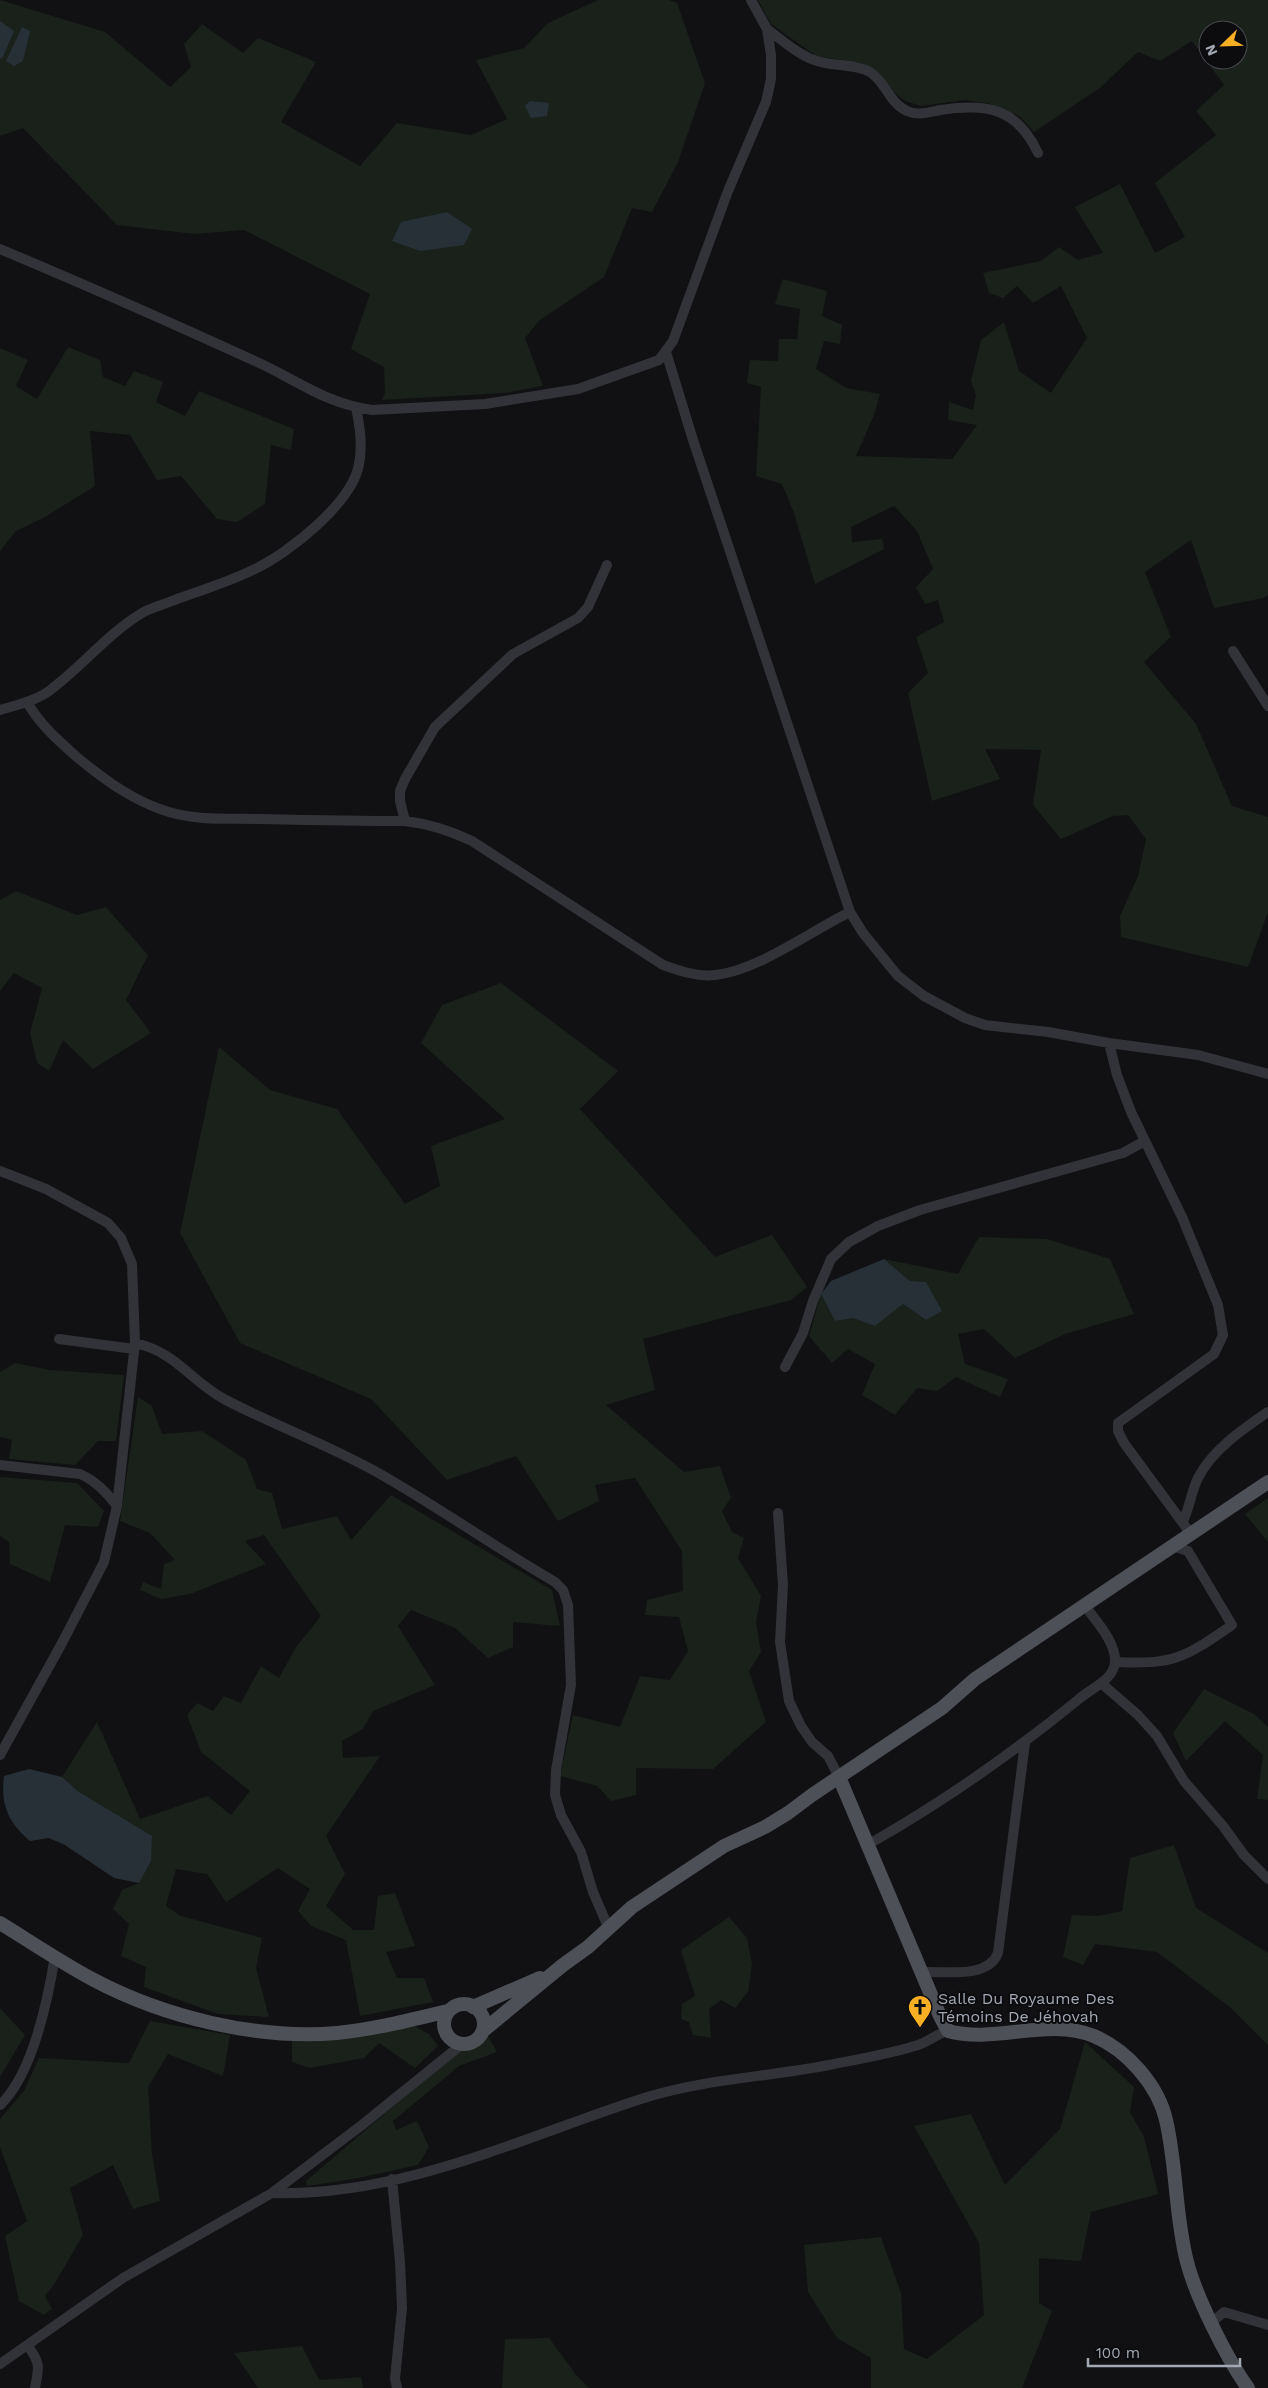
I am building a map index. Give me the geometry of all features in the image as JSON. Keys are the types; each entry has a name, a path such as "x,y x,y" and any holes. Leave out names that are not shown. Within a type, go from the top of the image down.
{"main road":[{"path":"448,2011 444,2019 446,2035 452,2042 461,2045 470,2043 478,2038 484,2030 609,1929 632,1907 724,1846 765,1827 942,1708 975,1679 1268,1482"},
{"path":"839,1777 948,2031 961,2035 1038,2029 1077,2030 1114,2046 1147,2081 1166,2118 1180,2233 1188,2264 1212,2322 1248,2388"},
{"path":"0,1923 95,1980 136,1998 168,2010 242,2029 272,2033 334,2033 367,2029 448,2011 456,2006 465,2004 474,2006 555,1972"},
{"path":"474,2006 484,2021 484,2030"}],"street":[{"path":"0,249 126,302 262,364 324,398 356,408 372,410 485,404 545,396 578,389 658,360 666,352 678,328 728,191 766,102 771,79 772,55 767,28 751,0"},
{"path":"767,28 813,60 870,72 879,80 892,99 906,111 918,114 965,106 983,107 1009,117 1020,124 1031,137 1038,153"},
{"path":"666,352 693,440 850,912 863,933 898,976 924,996 951,1012 985,1025 1048,1032 1109,1043 1198,1055 1268,1074"},
{"path":"0,710 27,702 49,691 123,625 145,611 255,569 276,558 311,530 340,503 352,487 359,465 361,431 356,408"},
{"path":"405,822 400,801 400,791 435,727 513,654 578,618 588,607 607,565"},
{"path":"1233,651 1268,706"},
{"path":"27,702 43,725 60,743 111,784 135,798 170,812 205,818 431,824 472,841 654,960 690,974 714,976 744,968 850,912"},
{"path":"1109,1043 1117,1075 1145,1141 1182,1217 1222,1322 1223,1335 1214,1354 1118,1423 1118,1432 1124,1443 1191,1534"},
{"path":"785,1367 803,1333 813,1301 831,1258 850,1242 878,1226 920,1210 1123,1152 1145,1141"},
{"path":"0,1171 46,1189 108,1223 121,1238 132,1264 135,1346 117,1506 104,1562 0,1755"},
{"path":"58,1339 153,1348 173,1359 221,1397 387,1477 555,1582 563,1590 568,1605 571,1685 556,1770 555,1795 561,1815 581,1852 593,1892 609,1929"},
{"path":"1183,1521 1197,1480 1206,1463 1247,1426 1268,1412"},
{"path":"0,1465 80,1474 90,1478 100,1486 117,1506"},
{"path":"778,1513 783,1585 780,1642 790,1701 801,1726 812,1742 828,1756 839,1777"},
{"path":"1115,1662 1150,1664 1182,1657 1232,1625 1188,1551 1172,1546"},
{"path":"869,1844 912,1819 1025,1742 1101,1683 1111,1673 1115,1662 1105,1633 1085,1606"},
{"path":"1101,1683 1138,1715 1157,1736 1184,1781 1223,1826 1244,1855 1268,1879"},
{"path":"923,1972 974,1971 987,1968 994,1962 998,1953 1025,1742"},
{"path":"0,2105 17,2084 26,2066 43,2011 55,1956"},
{"path":"272,2193 314,2192 356,2187 465,2162 670,2090 828,2065 918,2045 948,2031"},
{"path":"0,2364 123,2278 272,2193 362,2125 461,2045"},
{"path":"392,2179 400,2262 402,2308 395,2379 397,2388"},
{"path":"1212,2322 1224,2312 1268,2325"},
{"path":"27,2345 37,2357 39,2366 35,2388"}],"shaded area":[{"path":"0,0 105,32 170,87 191,67 184,44 202,24 243,53 258,38 316,62 281,122 360,166 397,123 471,135 507,119 476,60 524,48 548,23 598,0 669,0 677,3 705,83 678,162 652,212 632,208 604,277 540,320 525,338 543,386 504,393 382,400 385,393 384,367 351,349 370,294 244,230 194,234 117,225 23,128 0,136"},
{"path":"758,0 1268,0 1268,595 1263,598 1214,608 1191,540 1145,572 1171,637 1144,662 1196,724 1232,806 1268,817 1268,912 1248,967 1121,937 1120,916 1138,876 1146,839 1128,815 1113,816 1061,839 1033,805 1041,750 985,749 1000,779 932,801 908,693 928,673 916,637 944,622 938,600 925,604 916,587 933,569 917,531 894,506 851,527 852,542 882,539 884,549 815,584 794,513 782,484 756,476 761,387 747,383 750,360 778,361 779,339 797,339 800,309 775,304 783,279 827,291 822,316 842,325 840,344 824,341 816,369 846,388 880,394 874,415 856,456 952,459 977,425 948,420 949,402 973,410 976,395 971,381 981,340 1004,322 1019,371 1051,393 1087,338 1061,286 1033,303 1017,286 1003,298 989,293 983,273 1041,261 1059,247 1078,260 1103,253 1075,207 1120,184 1155,253 1185,237 1155,183 1216,135 1196,111 1224,85 1213,70 1248,70 1248,20 1198,20 1198,49 1192,41 1160,61 1138,52 1101,87 1034,132 1019,116 987,103 965,100 921,106 905,101 895,93 877,71 861,63 816,56 771,24"},
{"path":"0,21 14,31 2,59 0,58"},
{"path":"22,27 30,31 23,61 14,66 6,61"},
{"path":"530,101 549,103 547,116 531,118 525,106"},
{"path":"447,212 472,229 464,245 420,251 392,241 401,222"},
{"path":"68,347 100,360 103,377 125,386 134,371 163,382 156,402 185,416 199,391 294,429 291,450 271,445 265,504 237,522 217,519 181,476 157,480 130,435 90,431 95,486 45,517 16,531 0,551 0,348 28,360 16,386 37,399"},
{"path":"16,891 77,915 106,907 148,955 126,1000 151,1033 93,1069 63,1040 49,1071 37,1063 30,1033 42,988 14,973 0,991 0,900"},
{"path":"501,983 618,1071 580,1109 715,1257 772,1235 807,1287 791,1300 643,1339 655,1390 606,1405 684,1472 720,1466 731,1498 722,1511 732,1532 744,1538 738,1558 761,1596 756,1622 761,1652 749,1671 766,1722 713,1769 636,1768 636,1795 611,1801 597,1786 560,1776 573,1715 620,1727 640,1676 670,1680 688,1651 679,1617 645,1615 647,1600 683,1591 682,1551 635,1478 595,1485 599,1501 558,1521 516,1456 447,1480 371,1399 240,1343 180,1233 219,1047 270,1090 337,1109 405,1204 440,1186 431,1146 505,1119 421,1043 442,1005"},
{"path":"979,1237 1047,1239 1110,1259 1134,1314 1065,1334 1015,1358 984,1329 958,1334 965,1364 1008,1379 1000,1397 956,1377 937,1391 917,1388 895,1415 862,1395 875,1364 848,1349 832,1363 809,1336 821,1294 835,1321 853,1318 875,1325 903,1304 926,1320 910,1281 884,1259 958,1274"},
{"path":"884,1259 910,1281 926,1282 942,1311 926,1320 903,1304 875,1326 853,1318 835,1321 821,1294 831,1281"},
{"path":"15,1363 50,1370 124,1375 116,1441 98,1441 75,1465 9,1459 12,1440 0,1437 0,1372"},
{"path":"138,1397 152,1406 162,1434 202,1431 246,1460 257,1489 272,1493 282,1529 337,1516 351,1540 391,1495 552,1590 560,1626 513,1622 513,1647 488,1658 455,1628 411,1610 398,1626 435,1685 373,1711 363,1729 342,1741 343,1758 380,1756 326,1836 345,1874 326,1906 353,1930 374,1930 378,1896 395,1893 415,1946 386,1952 397,1978 424,1978 433,2002 360,2016 346,1940 311,1926 298,1911 310,1889 278,1868 226,1902 207,1874 176,1869 166,1906 181,1916 262,1938 256,1968 269,2017 218,2014 144,1987 146,1967 121,1956 129,1924 113,1909 122,1890 139,1883 79,1792 62,1777 97,1722 140,1819 208,1796 231,1815 250,1791 201,1752 187,1715 197,1703 213,1711 224,1696 241,1703 261,1666 279,1678 296,1647 321,1616 264,1535 245,1541 266,1564 190,1594 161,1599 140,1590 143,1582 161,1589 164,1564 175,1560 150,1533 120,1521"},
{"path":"0,1477 77,1483 104,1511 98,1527 65,1525 50,1582 10,1564 9,1542 0,1536"},
{"path":"1268,1498 1268,1542 1245,1514"},
{"path":"1204,1689 1254,1714 1268,1727 1268,1800 1257,1799 1263,1755 1225,1721 1186,1761 1173,1733"},
{"path":"29,1769 62,1777 79,1792 152,1836 151,1861 139,1883 114,1878 65,1845 49,1838 30,1841 23,1834 11,1820 8,1813 3,1796 3,1786 4,1776"},
{"path":"1174,1845 1196,1908 1268,1953 1268,2045 1232,2009 1157,1952 1095,1944 1083,1965 1063,1957 1072,1915 1098,1916 1122,1911 1130,1858"},
{"path":"729,1917 747,1938 752,1964 748,1992 735,2008 721,2000 709,2009 711,2038 693,2035 689,2022 681,2019 682,2004 695,1996 681,1950"},
{"path":"0,2008 25,2035 0,2077"},
{"path":"150,2021 230,2035 223,2076 168,2054 148,2087 152,2154 160,2201 133,2209 113,2165 70,2188 83,2235 55,2283 45,2296 52,2309 44,2315 19,2301 5,2236 27,2221 0,2147 0,2119 24,2091 39,2058 129,2063"},
{"path":"411,2024 429,2034 438,2046 415,2068 379,2043 364,2058 310,2068 292,2062 292,2038"},
{"path":"484,2029 497,2052 459,2066 393,2121 396,2130 417,2121 429,2147 418,2165 354,2179 307,2186 306,2181"},
{"path":"1085,2042 1134,2087 1130,2112 1144,2137 1158,2194 1091,2212 1081,2261 1039,2258 1039,2303 1052,2311 1022,2388 871,2388 871,2358 837,2338 808,2292 804,2245 881,2237 901,2293 904,2349 927,2359 984,2315 979,2243 914,2126 971,2114 1005,2185 1060,2129"},
{"path":"549,2338 577,2376 589,2388 502,2388 505,2339"},
{"path":"302,2346 319,2380 361,2377 363,2388 258,2388 234,2353"}],"place":[{"name":"Salle Du Royaume Des Témoins De Jéhovah","path":"920,2028"}]}
